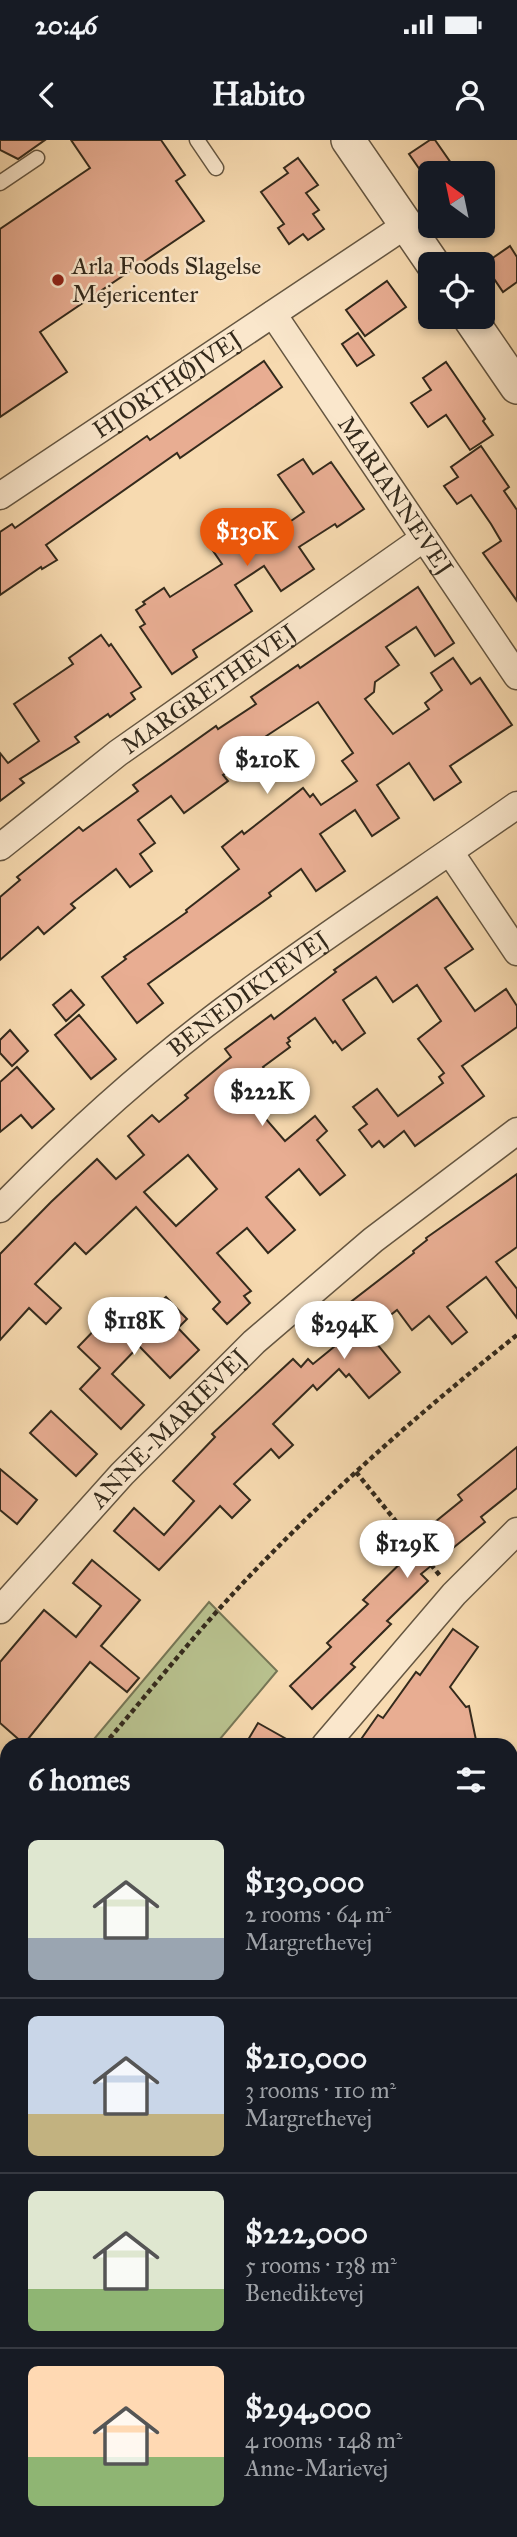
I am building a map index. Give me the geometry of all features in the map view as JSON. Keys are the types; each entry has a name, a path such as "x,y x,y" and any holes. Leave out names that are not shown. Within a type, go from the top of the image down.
{"street":[{"path":"348,140 425,252"},
{"name":"HJORTHØJVEJ","path":"0,496 406,225"},
{"name":"MARIANNEVEJ","path":"273,314 517,676"},
{"path":"477,329 517,387"},
{"name":"MARGRETHEVEJ","path":"0,847 118,753 424,538"},
{"name":"BENEDIKTEVEJ","path":"0,1209 53,1155 151,1069 242,996 517,805"},
{"path":"450,852 517,952"},
{"name":"ANNE-MARIEVEJ","path":"0,1610 122,1474 254,1342 373,1240 517,1131"},
{"path":"331,1738 454,1594 517,1531"}],"lane":[{"path":"197,140 216,168"},
{"path":"0,183 37,158"}],"path":[{"path":"110,1738 242,1585 356,1472 458,1382 517,1335"},
{"path":"356,1472 454,1594"}],"green space":[{"path":"209,1602 277,1671 221,1738 95,1738"}],"building":[{"path":"0,140 45,140 18,159 0,150"},
{"name":"Arla Foods Slagelse Mejericenter","path":"71,140 161,140 185,175 176,181 204,221 40,332 67,372 0,417 0,229 90,168"},
{"path":"430,140 435,140 450,161 418,161 418,167 409,154"},
{"path":"298,158 318,185 306,193 319,210 313,214 324,229 308,240 303,234 289,244 278,228 284,224 261,192 288,173 284,168"},
{"path":"510,246 517,257 517,282 503,292 495,280 495,256"},
{"path":"387,281 406,307 365,336 346,310"},
{"path":"358,333 374,355 357,366 342,344"},
{"path":"264,361 282,387 180,458 177,453 46,545 57,560 42,569 41,567 0,595 0,532 12,524 15,528 147,436 150,440"},
{"path":"446,362 493,435 470,450 446,415 428,427 411,403 431,390 423,378"},
{"path":"481,446 509,487 504,491 517,510 517,601 483,553 501,541 491,524 471,495 457,504 444,486 458,477 451,467"},
{"path":"303,459 313,474 331,462 364,509 299,547 314,569 281,591 264,566 235,585 252,611 193,650 197,657 172,674 140,627 145,624 136,610 164,588 170,597 222,564 209,545 229,532 238,545 258,532 263,540 304,512 278,475"},
{"path":"418,587 454,643 435,656 416,627 386,647 399,665 375,682 374,692 365,699 393,734 429,709 425,703 442,690 431,673 453,658 471,684 480,678 512,725 450,766 461,782 434,800 409,763 377,785 399,818 372,836 355,810 320,834 345,871 316,891 301,869 269,893 271,896 148,984 163,1003 137,1023 102,977 239,869 222,847 242,831 244,834 303,788 310,797 313,794 321,805 357,781 342,761 353,753 318,702 242,752 247,759 223,775 228,781 184,813 171,796 138,820 155,843 140,854 152,871 130,887 116,869 71,904 75,908 44,934 38,927 0,960 0,897 20,880 17,877 79,827 83,831 138,791 133,785 216,726 218,729 256,704 251,697 298,665 300,668"},
{"path":"101,635 109,646 111,644 141,687 131,693 135,699 75,737 79,742 20,779 24,783 0,801 0,753 8,763 39,741 14,704 73,664 69,658"},
{"path":"437,897 473,949 445,968 475,1011 506,989 517,1006 517,1027 462,1066 484,1096 415,1146 404,1131 384,1147 379,1141 372,1147 359,1130 367,1124 353,1107 377,1089 398,1116 443,1083 439,1077 444,1073 418,1039 441,1021 417,985 393,1002 376,977 343,1000 365,1033 342,1050 335,1041 333,1043 315,1018 288,1038 290,1047 263,1067 268,1074 254,1084 257,1088 246,1096 285,1141 315,1116 327,1131 317,1140 345,1175 320,1195 299,1169 266,1197 295,1230 268,1253 247,1228 217,1253 251,1291 244,1296 250,1303 227,1324 213,1309 220,1302 136,1207 86,1254 75,1243 35,1284 61,1308 46,1324 29,1308 0,1340 0,1254 97,1159 116,1179 144,1155 128,1136 152,1115 159,1122 188,1098 185,1095 231,1057 225,1049 271,1015 274,1019 336,972 334,970","holes":["188,1155 217,1189 176,1226 144,1192"]},
{"path":"71,990 84,1005 66,1021 53,1005"},
{"path":"79,1015 116,1059 91,1079 55,1035"},
{"path":"10,1030 28,1051 12,1066 0,1053 0,1040"},
{"path":"17,1067 54,1109 32,1128 21,1115 0,1132 0,1082"},
{"path":"517,1174 517,1247 496,1262 517,1289 517,1318 486,1277 447,1307 467,1332 452,1344 429,1316 412,1330 397,1310 368,1333 400,1372 369,1398 349,1374 346,1377 339,1369 317,1390 313,1385 273,1424 293,1445 279,1458 271,1449 234,1484 250,1500 232,1518 220,1506 159,1570 114,1531 134,1508 164,1535 194,1501 173,1481 215,1437 212,1434 293,1359 301,1367 308,1359 313,1364 346,1337 330,1318 414,1253 426,1238"},
{"path":"166,1297 187,1319 178,1328 199,1350 170,1378 139,1346 112,1374 144,1405 121,1429 80,1389 100,1368 78,1347 105,1319 119,1333 128,1323 133,1328"},
{"path":"51,1411 97,1454 76,1476 30,1433"},
{"path":"517,1447 517,1488 481,1517 485,1522 421,1574 428,1581 387,1621 391,1624 351,1664 355,1667 312,1709 290,1686 331,1647 327,1643 368,1604 363,1600 423,1541 419,1535 462,1500 458,1495"},
{"path":"0,1469 37,1500 17,1524 0,1510"},
{"path":"92,1560 140,1600 101,1646 139,1678 127,1692 90,1662 29,1738 17,1738 0,1723 0,1662 44,1610 76,1637 101,1606 73,1583"},
{"path":"453,1629 478,1647 450,1687 466,1707 469,1706 476,1738 362,1738 378,1715 383,1718 416,1672 420,1675"},
{"path":"258,1723 285,1738 249,1738"}],"place":[{"name":"Arla Foods Slagelse Mejericenter","path":"58,280"}]}
